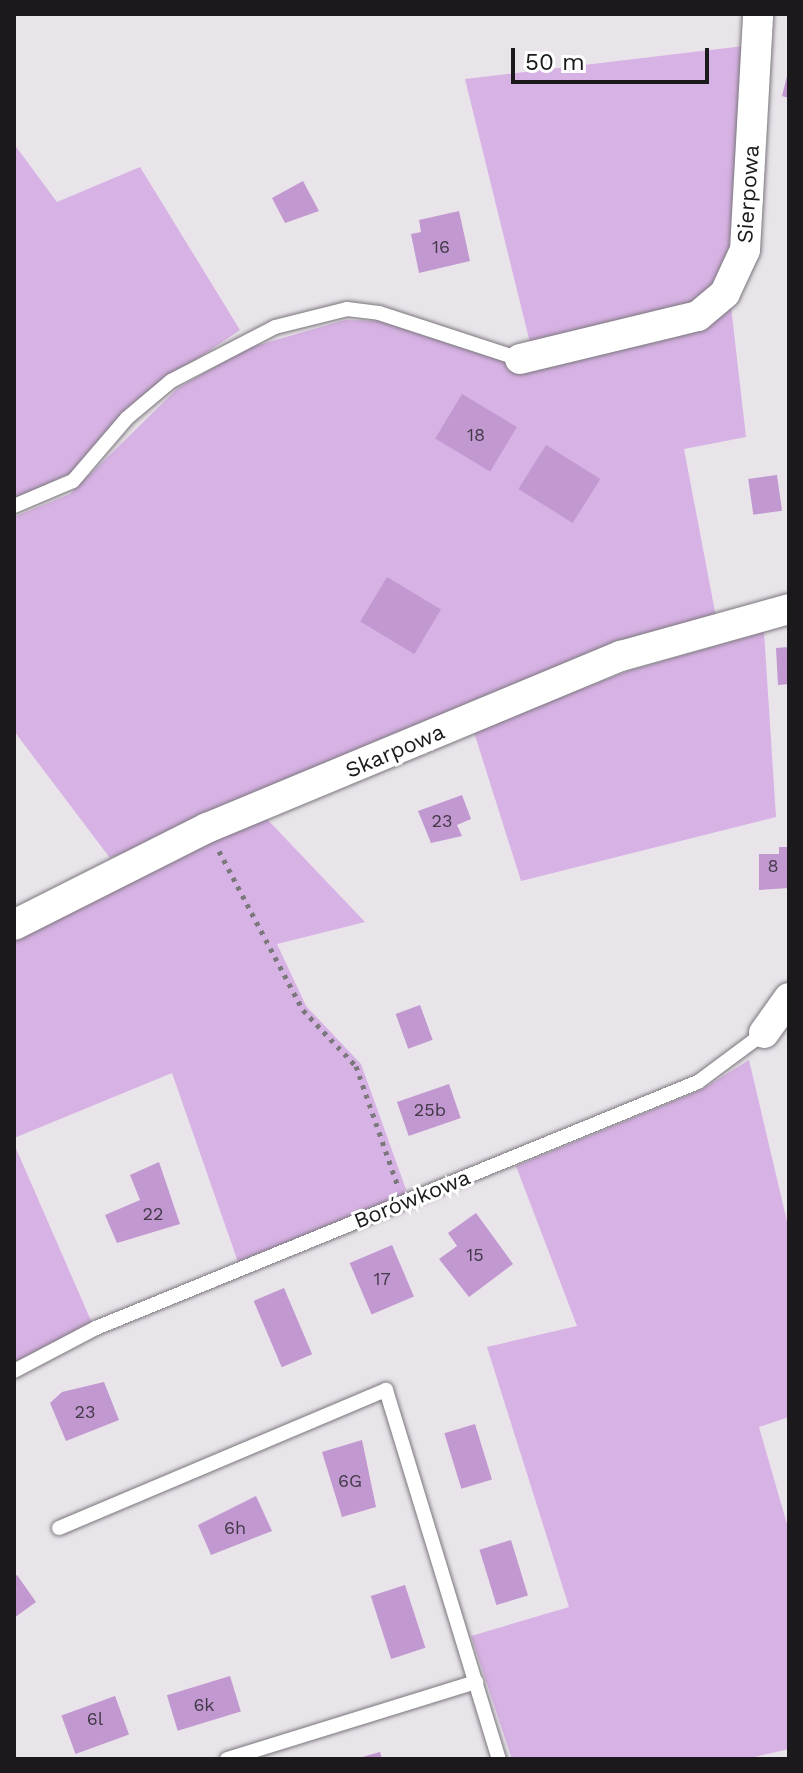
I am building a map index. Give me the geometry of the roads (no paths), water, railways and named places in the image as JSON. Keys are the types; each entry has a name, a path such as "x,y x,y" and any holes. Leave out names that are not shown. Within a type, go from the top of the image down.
{"street":[{"name":"Sierpowa","path":"520,359 698,316 725,293 745,250 758,14"},
{"name":"Skarpowa","path":"14,925 207,828 621,656 789,609"},
{"name":"Borówkowa","path":"764,1033 789,998"}],"lane":[{"path":"14,506 73,481 127,418 171,381 275,327 347,309 379,313 520,359"},
{"name":"Borówkowa","path":"14,1371 96,1328 698,1082 764,1033"},
{"path":"59,1528 386,1390 499,1759"},
{"path":"227,1759 476,1682"}]}
